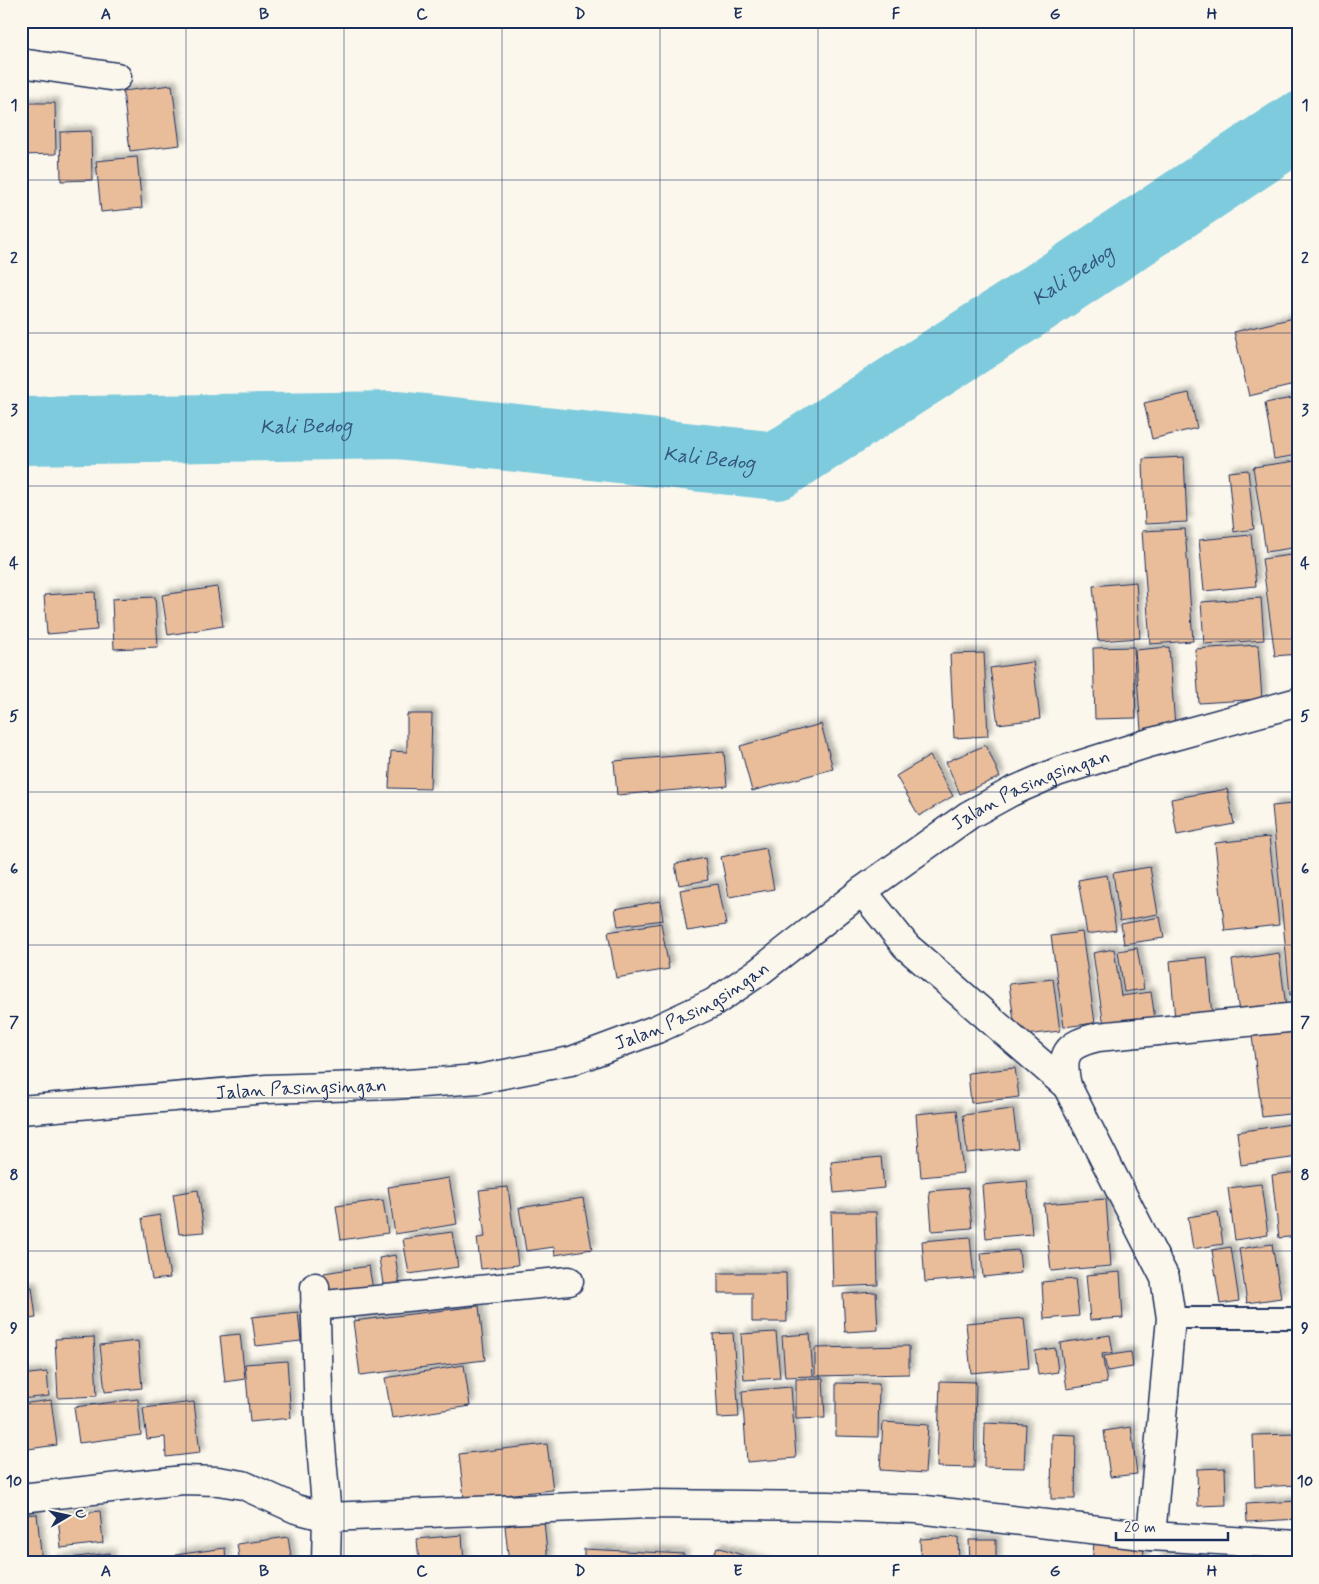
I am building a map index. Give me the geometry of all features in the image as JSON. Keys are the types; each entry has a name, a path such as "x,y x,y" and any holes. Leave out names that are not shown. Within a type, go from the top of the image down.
{"street":[{"path":"21,63 118,77"},
{"name":"Jalan Pasingsingan","path":"21,1110 267,1089 394,1085 479,1079 571,1061 657,1029 713,1003 867,898 969,815 1011,792 1057,772 1149,743 1298,702"},
{"path":"867,898 906,946 1067,1086"},
{"path":"1151,1536 1170,1318 1166,1278 1067,1086 1064,1069 1067,1052 1077,1042 1098,1036 1298,1017"},
{"path":"326,1563 327,1517 318,1422 315,1296 569,1281"},
{"path":"21,1498 183,1480 218,1481 243,1485 296,1509 327,1517 649,1504 761,1504 917,1509 1151,1536 1298,1544"}],"lane":[{"path":"1170,1318 1298,1318"}],"building":[{"path":"172,85 180,145 130,151 123,91"},
{"path":"21,103 55,103 56,154 21,155"},
{"path":"91,131 92,180 61,181 60,132"},
{"path":"137,157 142,208 101,212 96,161"},
{"path":"1298,317 1298,384 1249,396 1234,332"},
{"path":"1189,393 1197,428 1152,439 1144,403"},
{"path":"1298,397 1298,455 1274,459 1265,403"},
{"path":"1184,457 1187,522 1145,524 1143,459"},
{"path":"1296,461 1298,547 1266,552 1253,467"},
{"path":"1248,470 1254,529 1234,532 1228,472"},
{"path":"1185,529 1193,641 1150,644 1142,531"},
{"path":"1251,535 1256,586 1204,591 1199,540"},
{"path":"1298,554 1298,654 1275,656 1262,559"},
{"path":"1136,582 1140,638 1098,641 1093,586"},
{"path":"217,587 223,626 168,635 162,595"},
{"path":"95,592 97,630 47,634 44,595"},
{"path":"155,597 158,647 114,649 112,599"},
{"path":"1261,598 1264,640 1204,644 1201,602"},
{"path":"1258,645 1262,699 1199,703 1195,649"},
{"path":"1134,647 1136,718 1095,719 1093,648"},
{"path":"1169,647 1175,727 1141,730 1135,650"},
{"path":"984,653 988,736 954,738 950,654"},
{"path":"1033,662 1040,719 998,724 990,668"},
{"path":"407,714 432,714 430,789 389,788 391,751 407,752"},
{"path":"821,724 833,769 752,791 740,746"},
{"path":"986,745 1000,777 960,794 946,762"},
{"path":"724,752 727,786 617,795 614,761"},
{"path":"930,756 953,796 919,816 896,776"},
{"path":"1227,789 1234,824 1177,835 1171,799"},
{"path":"1293,804 1298,853 1298,994 1290,995 1272,806"},
{"path":"1269,837 1279,925 1225,931 1215,843"},
{"path":"766,848 774,889 729,897 721,857"},
{"path":"705,858 708,880 679,885 675,864"},
{"path":"1150,867 1158,914 1120,921 1113,873"},
{"path":"1107,875 1116,930 1087,934 1078,880"},
{"path":"718,884 726,925 687,931 680,890"},
{"path":"660,901 663,920 618,926 615,909"},
{"path":"1160,917 1164,938 1124,944 1121,924"},
{"path":"661,923 669,969 616,978 608,932"},
{"path":"1082,932 1095,1023 1064,1027 1051,936"},
{"path":"1137,948 1144,989 1124,992 1118,951"},
{"path":"1114,949 1121,996 1151,992 1155,1019 1104,1026 1093,953"},
{"path":"1279,953 1286,1007 1239,1013 1232,960"},
{"path":"1207,957 1212,1017 1175,1020 1170,961"},
{"path":"1053,979 1060,1031 1016,1036 1009,984"},
{"path":"1298,1031 1298,1113 1262,1117 1252,1036"},
{"path":"1015,1068 1019,1097 971,1103 968,1073"},
{"path":"1013,1109 1018,1148 967,1153 963,1115"},
{"path":"957,1110 963,1173 921,1177 916,1114"},
{"path":"1298,1123 1298,1157 1241,1165 1237,1132"},
{"path":"881,1157 884,1188 834,1193 831,1162"},
{"path":"1298,1172 1298,1236 1279,1238 1272,1175"},
{"path":"449,1178 457,1224 395,1234 388,1187"},
{"path":"1027,1181 1032,1234 986,1238 982,1185"},
{"path":"1261,1184 1268,1235 1235,1240 1228,1188"},
{"path":"508,1187 518,1265 481,1269 477,1238 485,1237 479,1190"},
{"path":"968,1188 972,1228 932,1231 929,1191"},
{"path":"198,1190 204,1232 179,1234 173,1194"},
{"path":"583,1198 592,1249 555,1255 554,1247 526,1251 519,1208"},
{"path":"1106,1199 1111,1266 1051,1271 1044,1204"},
{"path":"383,1200 388,1233 341,1240 336,1206"},
{"path":"831,1212 876,1212 878,1285 833,1287"},
{"path":"1218,1212 1223,1244 1193,1249 1188,1217"},
{"path":"160,1215 170,1278 152,1280 142,1218"},
{"path":"452,1232 458,1267 409,1274 403,1239"},
{"path":"970,1237 974,1278 925,1282 922,1241"},
{"path":"1272,1244 1281,1298 1247,1303 1239,1249"},
{"path":"1231,1247 1239,1301 1220,1304 1212,1250"},
{"path":"1019,1250 1021,1273 983,1277 981,1253"},
{"path":"395,1255 401,1294 385,1297 379,1258"},
{"path":"369,1266 373,1290 328,1297 324,1273"},
{"path":"1120,1272 1123,1318 1090,1320 1086,1275"},
{"path":"718,1273 786,1273 787,1322 752,1322 752,1293 718,1293"},
{"path":"1075,1279 1079,1316 1044,1319 1042,1282"},
{"path":"32,1287 36,1318 21,1320 21,1288"},
{"path":"876,1292 878,1330 845,1332 843,1294"},
{"path":"479,1306 485,1360 360,1375 353,1321"},
{"path":"298,1312 301,1341 256,1346 252,1317"},
{"path":"1024,1318 1029,1368 971,1373 966,1323"},
{"path":"776,1332 780,1378 744,1380 741,1334"},
{"path":"733,1333 739,1417 718,1418 713,1334"},
{"path":"240,1334 245,1379 225,1382 220,1336"},
{"path":"810,1334 813,1376 785,1377 782,1336"},
{"path":"1110,1335 1113,1352 1102,1354 1107,1383 1067,1389 1060,1343"},
{"path":"94,1337 97,1396 58,1398 55,1339"},
{"path":"138,1341 142,1388 105,1392 100,1345"},
{"path":"909,1346 909,1374 815,1376 815,1348"},
{"path":"1055,1348 1058,1372 1038,1375 1035,1351"},
{"path":"1131,1352 1133,1367 1107,1371 1104,1356"},
{"path":"287,1361 291,1418 250,1422 245,1364"},
{"path":"464,1365 470,1406 392,1418 385,1378"},
{"path":"47,1372 49,1396 21,1399 21,1375"},
{"path":"823,1378 825,1418 796,1419 796,1379"},
{"path":"940,1381 976,1382 974,1468 937,1467"},
{"path":"836,1383 879,1384 878,1437 836,1436"},
{"path":"791,1387 796,1458 747,1462 742,1391"},
{"path":"138,1399 141,1435 79,1443 74,1407"},
{"path":"51,1400 57,1445 21,1450 21,1404"},
{"path":"194,1402 200,1453 166,1457 165,1437 147,1439 143,1408"},
{"path":"883,1422 928,1425 925,1473 880,1470"},
{"path":"985,1423 1026,1425 1024,1468 984,1467"},
{"path":"1131,1427 1137,1474 1110,1477 1104,1431"},
{"path":"1052,1434 1076,1435 1075,1499 1051,1499"},
{"path":"1298,1434 1298,1485 1255,1487 1253,1435"},
{"path":"547,1444 553,1490 464,1499 459,1454"},
{"path":"1225,1468 1226,1505 1198,1506 1197,1469"},
{"path":"1298,1501 1298,1519 1247,1522 1246,1504"},
{"path":"100,1511 103,1543 61,1548 58,1516"},
{"path":"37,1514 42,1563 21,1563 21,1515"},
{"path":"544,1521 548,1563 509,1563 505,1526"},
{"path":"462,1535 464,1563 419,1563 417,1539"},
{"path":"288,1537 292,1563 240,1563 237,1544"},
{"path":"958,1537 959,1563 921,1563 920,1539"},
{"path":"969,1540 996,1540 996,1563 970,1563"},
{"path":"1094,1543 1144,1547 1143,1563 1092,1563"},
{"path":"717,1547 767,1563 711,1563"},
{"path":"225,1548 226,1563 176,1563 175,1555"},
{"path":"584,1549 684,1554 683,1563 584,1563"},
{"path":"110,1553 111,1563 53,1563 53,1560"},
{"path":"1157,1558 1202,1558 1202,1563 1157,1563"},
{"path":"1298,1559 1298,1563 1274,1563"}],"waterway":[{"name":"Kali Bedog","path":"21,431 397,425 777,466 1037,299 1298,126"}]}
